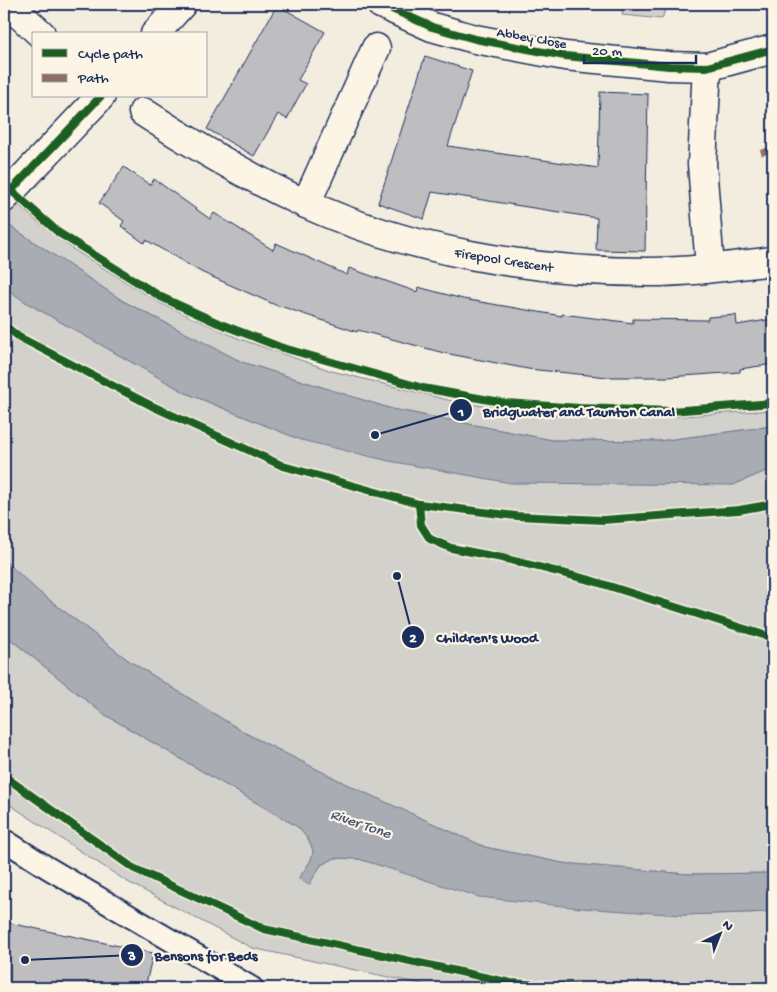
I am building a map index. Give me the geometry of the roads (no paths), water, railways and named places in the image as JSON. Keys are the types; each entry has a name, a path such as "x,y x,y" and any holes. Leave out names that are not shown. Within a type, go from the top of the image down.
{"street":[{"path":"10,4 38,32"},
{"path":"156,32 182,4"},
{"name":"Abbey Close","path":"381,4 432,27 475,39 565,56 659,65 707,67 773,49"},
{"path":"306,204 376,48"},
{"path":"707,67 702,164 710,268"},
{"path":"4,198 95,103"},
{"name":"Firepool Crescent","path":"143,112 219,159 306,204 367,228 440,249 510,262 580,271 651,272 773,261"}],"lane":[{"path":"4,840 252,988"}],"water":[{"path":"4,222 123,301 242,362 392,409 552,440 659,441 773,426 773,471 766,471 733,485 511,483 389,461 301,440 186,393 27,303 4,287"},
{"name":"River Tone","path":"4,560 39,592 128,660 245,733 350,786 485,847 562,863 687,874 773,873 773,912 682,915 581,908 479,897 359,859 335,858 321,865 309,885 299,878 309,863 313,852 309,842 298,827 102,713 4,634"}],"place":[{"name":"Bridgwater and Taunton Canal","path":"375,435"},
{"name":"Children's Wood","path":"397,576"},
{"name":"Bensons for Beds","path":"25,960"}]}
